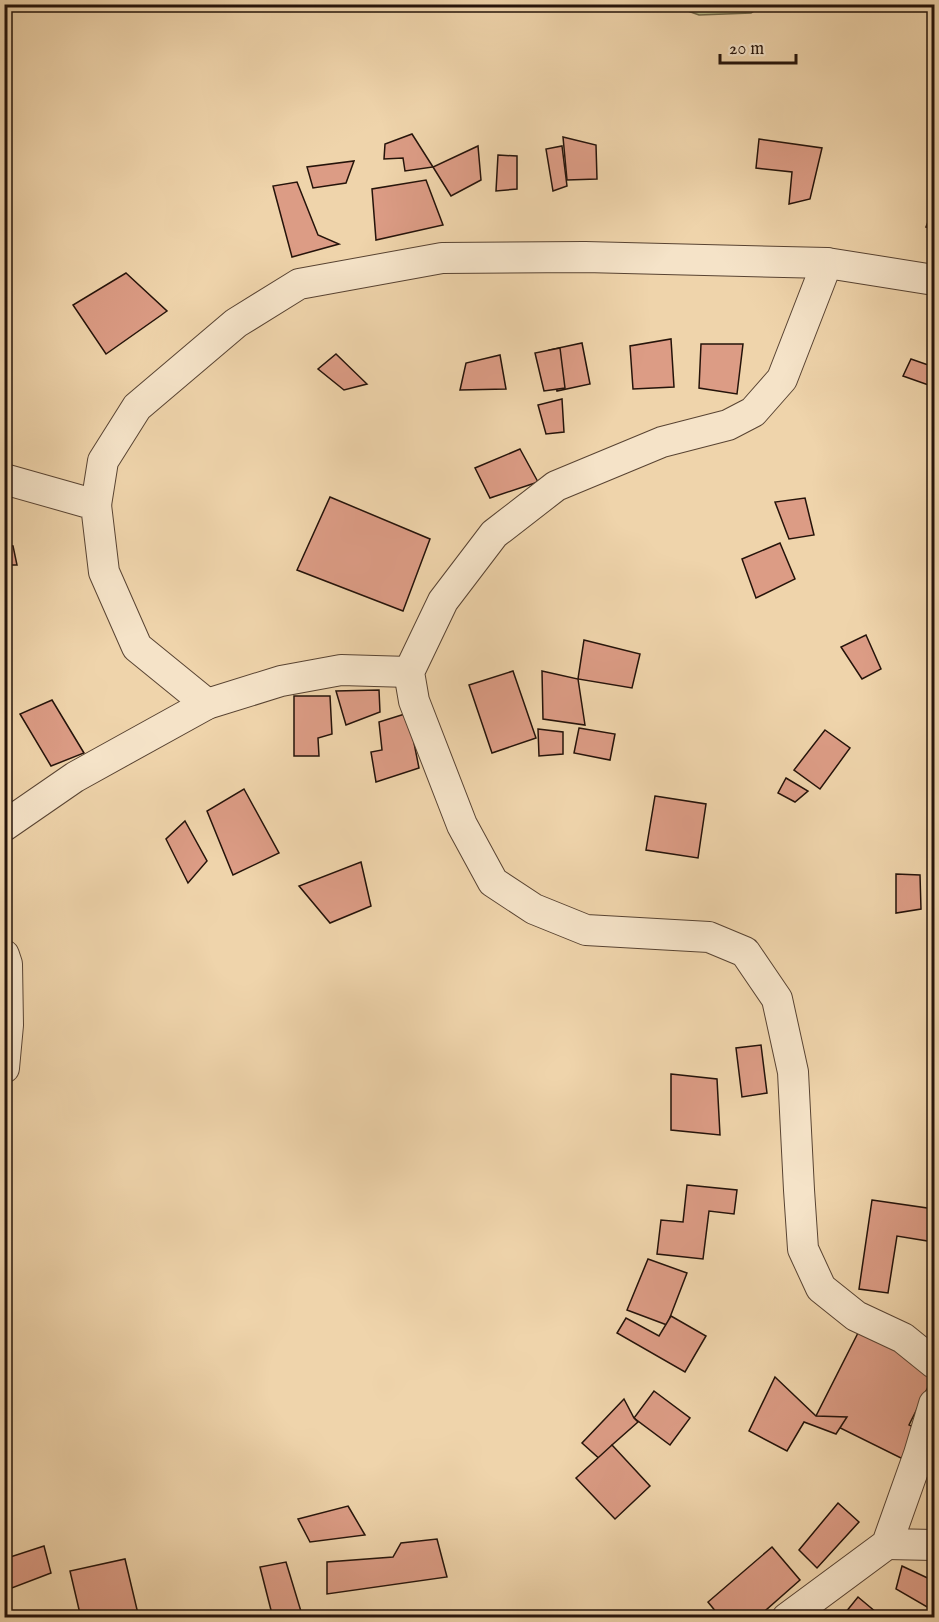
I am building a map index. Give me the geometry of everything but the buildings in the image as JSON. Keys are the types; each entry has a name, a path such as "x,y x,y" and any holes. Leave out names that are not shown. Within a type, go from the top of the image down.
{"street":[{"path":"207,704 137,646 104,573 96,505 104,461 137,407 236,323 299,284 442,258 585,256 827,263 934,280"},
{"path":"827,263 782,379 753,412 728,425 662,442 556,486 494,534 443,601 409,672 414,701 462,825 493,882 534,909 586,930 710,937 745,952 777,999 793,1072 803,1249 821,1288 855,1316 903,1338 934,1363"},
{"path":"4,479 96,505"},
{"path":"4,826 75,777 207,704 281,681 341,670 409,672"},
{"path":"4,955 7,964 8,1026 4,1068"},
{"path":"787,1617 887,1544 934,1404"},
{"path":"887,1544 934,1545"}],"green space":[{"path":"671,5 763,5 751,13 699,15"}]}
